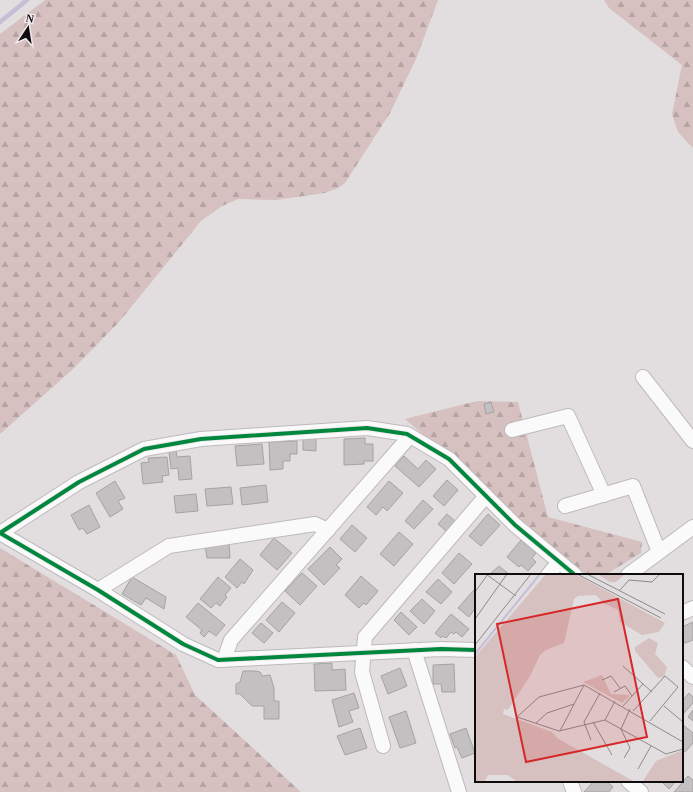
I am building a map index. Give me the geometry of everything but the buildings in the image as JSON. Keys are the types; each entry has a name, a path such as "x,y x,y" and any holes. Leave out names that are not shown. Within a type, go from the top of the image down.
{"street":[{"path":"643,377 693,441"},
{"path":"512,430 568,416 604,495"},
{"path":"475,650 441,648 218,660 183,644 98,590 0,533 78,482 144,449 201,439 367,428 410,436 449,459 515,525 574,574"},
{"path":"224,660 231,640 410,436"},
{"path":"565,506 633,486 659,552"},
{"path":"383,746 362,672 365,636 486,496"},
{"path":"98,590 169,546 315,524 328,530"},
{"path":"629,574 693,527"},
{"path":"549,574 559,562"},
{"path":"683,613 693,608"},
{"path":"414,650 459,792"},
{"path":"683,668 693,677"},
{"path":"570,782 574,792"},
{"path":"629,782 640,792"}],"green space":[{"path":"45,0 438,0 416,59 390,113 345,183 338,188 325,193 276,200 238,199 222,206 201,221 119,322 72,370 0,434 0,34"},
{"path":"604,0 693,0 693,148 678,132 672,114 682,65 609,8"},
{"path":"477,401 518,402 548,517 642,542 641,553 607,574 586,574 561,555 405,419"},
{"path":"0,548 176,655 195,695 301,792 0,792"}],"waterway":[{"path":"0,22 27,0"}],"cycle path":[{"path":"475,650 441,649 218,660 183,644 98,590 0,533 79,482 144,449 201,439 367,428 407,434 449,459 515,525 574,574"}]}
